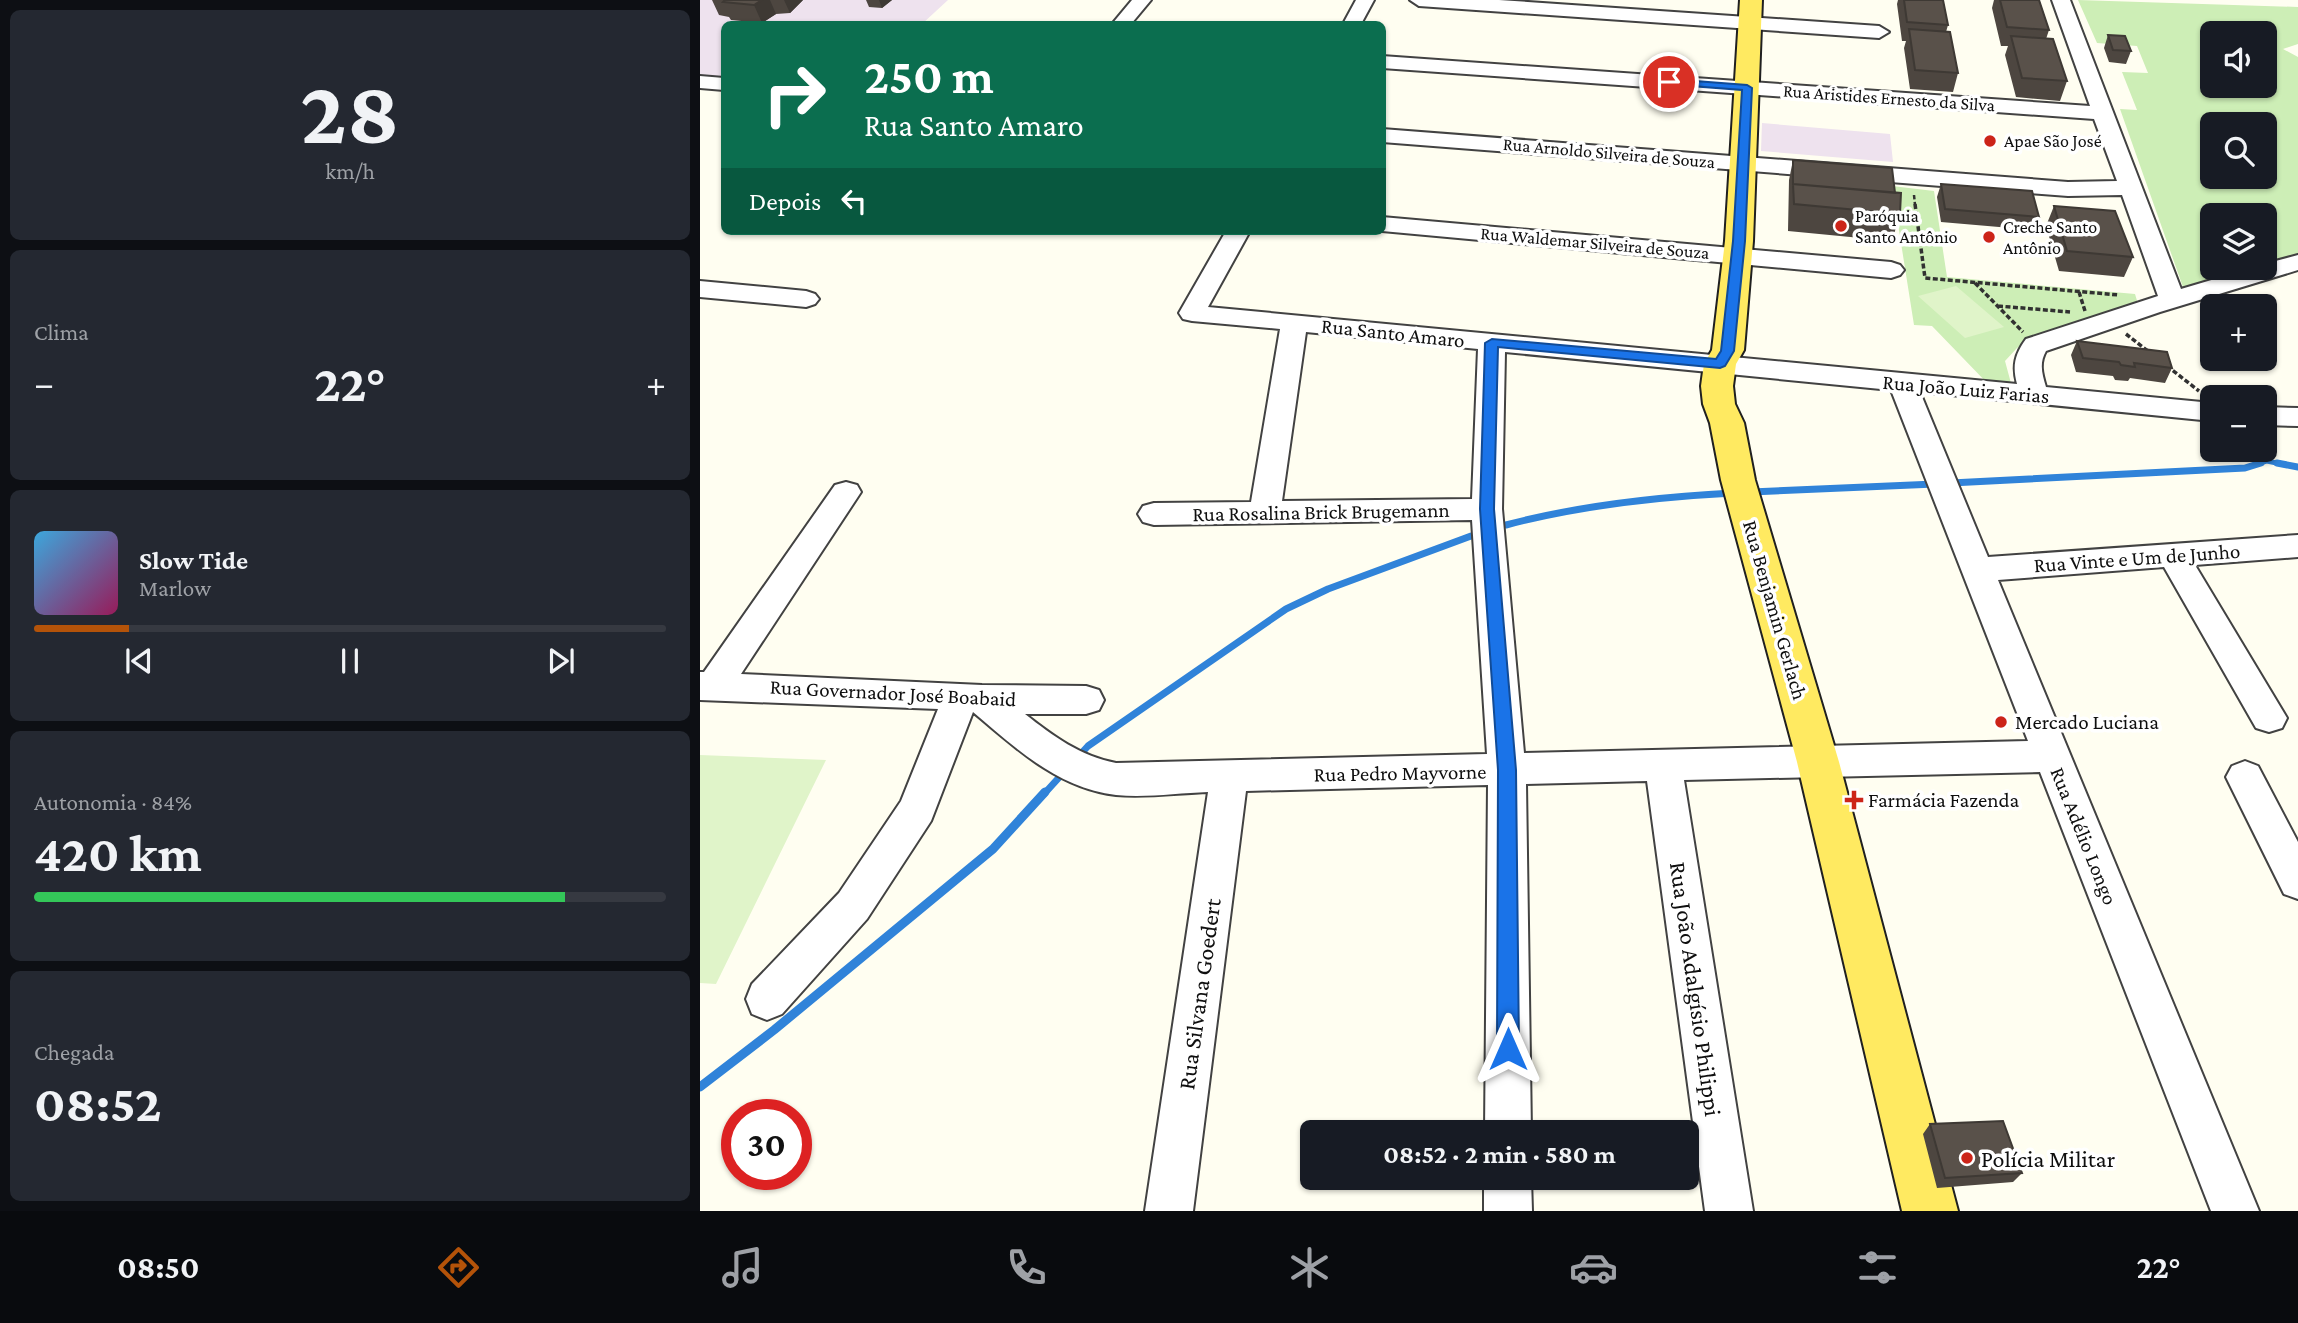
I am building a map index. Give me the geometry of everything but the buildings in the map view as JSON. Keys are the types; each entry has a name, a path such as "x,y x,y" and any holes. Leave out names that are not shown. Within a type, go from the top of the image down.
{"main road":[{"name":"Rua Benjamin Gerlach","path":"1751,12 1738,255 1728,351 1720,364 1717,386 1719,404 1727,423 1743,494 1818,762 1930,1211"}],"street":[{"path":"1124,21 1142,0"},
{"path":"1354,21 1365,0"},
{"path":"1419,0 1751,12 1879,32"},
{"path":"2061,0 2172,300"},
{"name":"Rua Aristides Ernesto da Silva","path":"1386,62 2102,113"},
{"path":"700,82 721,83"},
{"name":"Rua Arnoldo Silveira de Souza","path":"1386,135 1912,177 2068,188 2129,188"},
{"name":"Rua Waldemar Silveira de Souza","path":"1386,224 1891,270"},
{"name":"Rua Santo Amaro","path":"1236,235 1192,313 1720,364"},
{"path":"2035,396 2026,365 2028,355 2036,345 2298,262"},
{"path":"700,289 806,299"},
{"path":"1265,512 1294,323"},
{"path":"1492,343 1487,509 1507,770 1508,1120"},
{"name":"Rua João Luiz Farias","path":"1720,364 2035,396 2200,402"},
{"name":"Rua Adélio Longo","path":"1902,383 2235,1211"},
{"path":"2277,416 2298,416"},
{"path":"707,685 846,492"},
{"name":"Rua Rosalina Brick Brugemann","path":"1154,514 1487,509"},
{"name":"Rua Vinte e Um de Junho","path":"1977,570 2298,546"},
{"path":"2173,555 2269,718"},
{"name":"Rua Governador José Boabaid","path":"707,685 1086,700"},
{"path":"767,999 853,906 917,809 971,697"},
{"name":"Rua Pedro Mayvorne","path":"971,697 1049,754 1077,769 1139,779 2052,756"},
{"name":"Rua João Adalgísio Philippi","path":"1663,766 1729,1211"},
{"name":"Rua Silvana Goedert","path":"1169,1211 1229,777"},
{"path":"2245,777 2298,881"},
{"path":"1508,1190 1508,1211"}],"path":[{"path":"1912,177 1925,278 2172,300"},
{"path":"1975,283 2036,345"},
{"path":"1998,306 2085,313 2079,292"},
{"path":"2109,320 2150,352"},
{"path":"2160,360 2200,396"}],"shaded area":[{"path":"700,0 948,0 925,21 721,21 721,79 700,77"},
{"path":"1762,123 1890,134 1893,162 1761,151"}],"green space":[{"path":"2078,0 2298,7 2298,44 2283,49 2298,57 2298,254 2277,260 2277,203 2200,203 2200,280 2207,280 2183,287 2120,109 2137,110 2122,72 2148,73 2137,46 2097,43"},
{"path":"1892,186 1934,191 1947,277 2135,294 2138,304 2032,339 2017,348 2005,361 2012,387 1989,385 1932,326 1914,325"},
{"path":"1956,286 2004,327 1965,338 1918,296"},
{"path":"700,755 826,760 716,984 700,983"}],"waterway":[{"path":"2261,463 2267,461 2286,465"},
{"path":"1951,483 2245,468 2261,463"},
{"path":"2255,465 2261,463"},
{"path":"2277,463 2298,467"},
{"path":"1751,492 1935,484"},
{"path":"1506,525 1619,503 1733,493"},
{"path":"1077,758 1088,746 1286,609 1328,589 1471,536"},
{"path":"1044,794 1064,772"},
{"path":"700,1087 774,1030 993,849 1045,792"}],"place":[{"name":"Apae São José","path":"1990,141"},
{"name":"Paróquia Santo Antônio","path":"1841,226"},
{"name":"Creche Santo Antônio","path":"1989,237"},
{"name":"Mercado Luciana","path":"2001,722"},
{"name":"Farmácia Fazenda","path":"1854,800"},
{"name":"Polícia Militar","path":"1967,1158"}],"route":[{"path":"1508,1049 1507,770 1487,509 1492,343 1720,364 1728,351 1739,241 1747,88 1669,82"}]}
